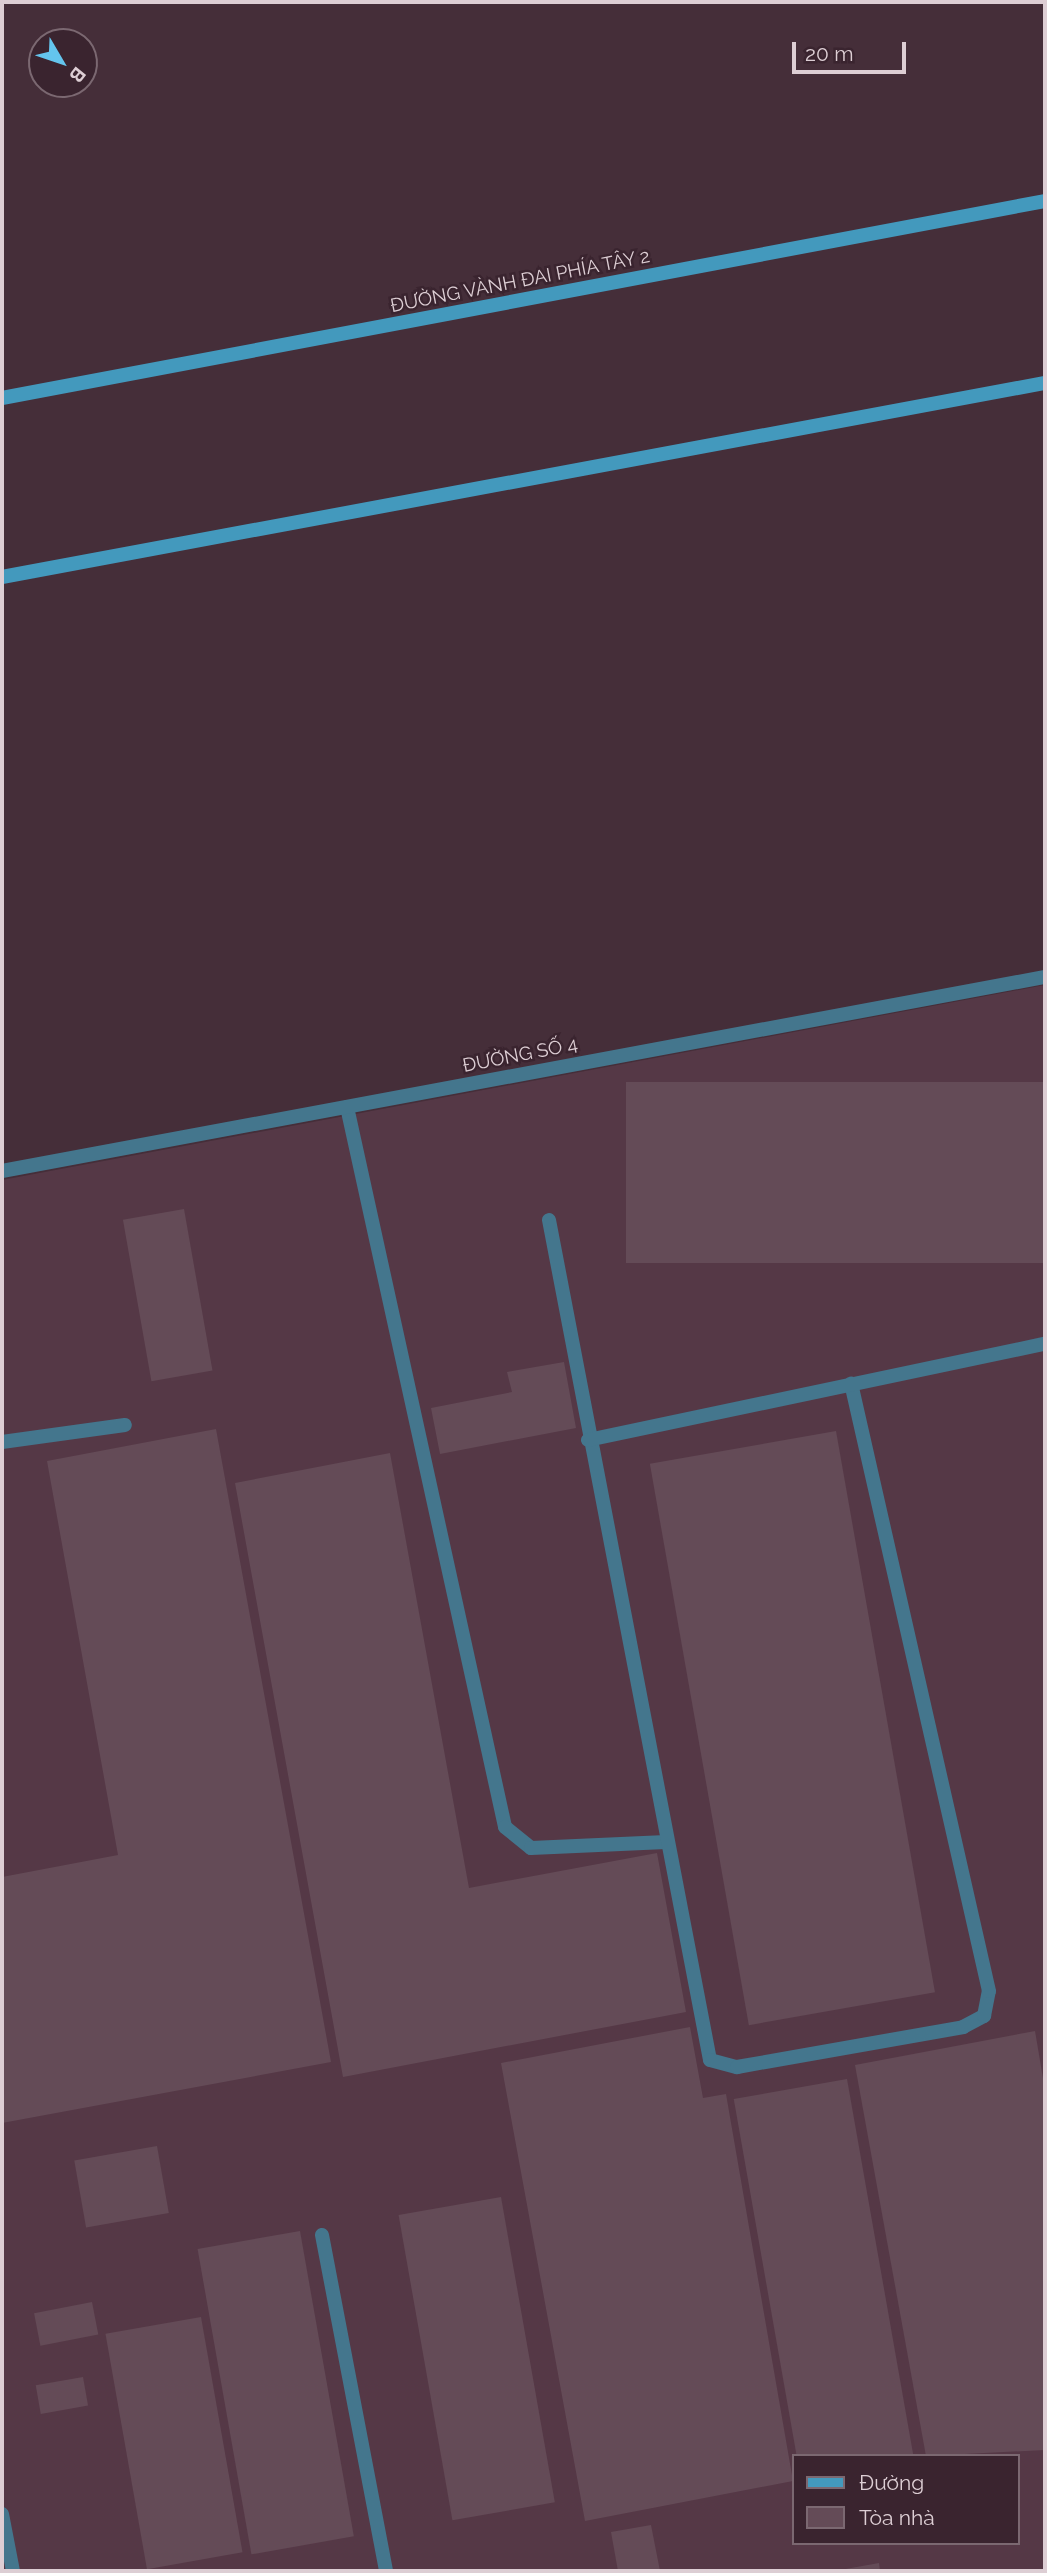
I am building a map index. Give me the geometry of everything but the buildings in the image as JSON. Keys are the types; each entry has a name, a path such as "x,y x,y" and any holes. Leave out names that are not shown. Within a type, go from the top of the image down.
{"main road":[{"name":"ĐƯỜNG VÀNH ĐAI PHÍA TÂY 2","path":"2,398 1045,201"},
{"path":"2,577 1045,383"}],"street":[{"name":"ĐƯỜNG SỐ 4","path":"2,1171 1045,977"},
{"path":"347,1107 505,1827 531,1848 666,1842"},
{"path":"549,1220 588,1440 709,2060 760,2067 963,2026 984,2016 989,1991 851,1383"},
{"path":"588,1440 1045,1344"},
{"path":"2,1442 125,1425"},
{"path":"322,2235 386,2571"},
{"path":"2,2514 13,2571"}],"shaded area":[{"path":"1045,985 1045,2571 2,2571 2,1180"}]}
